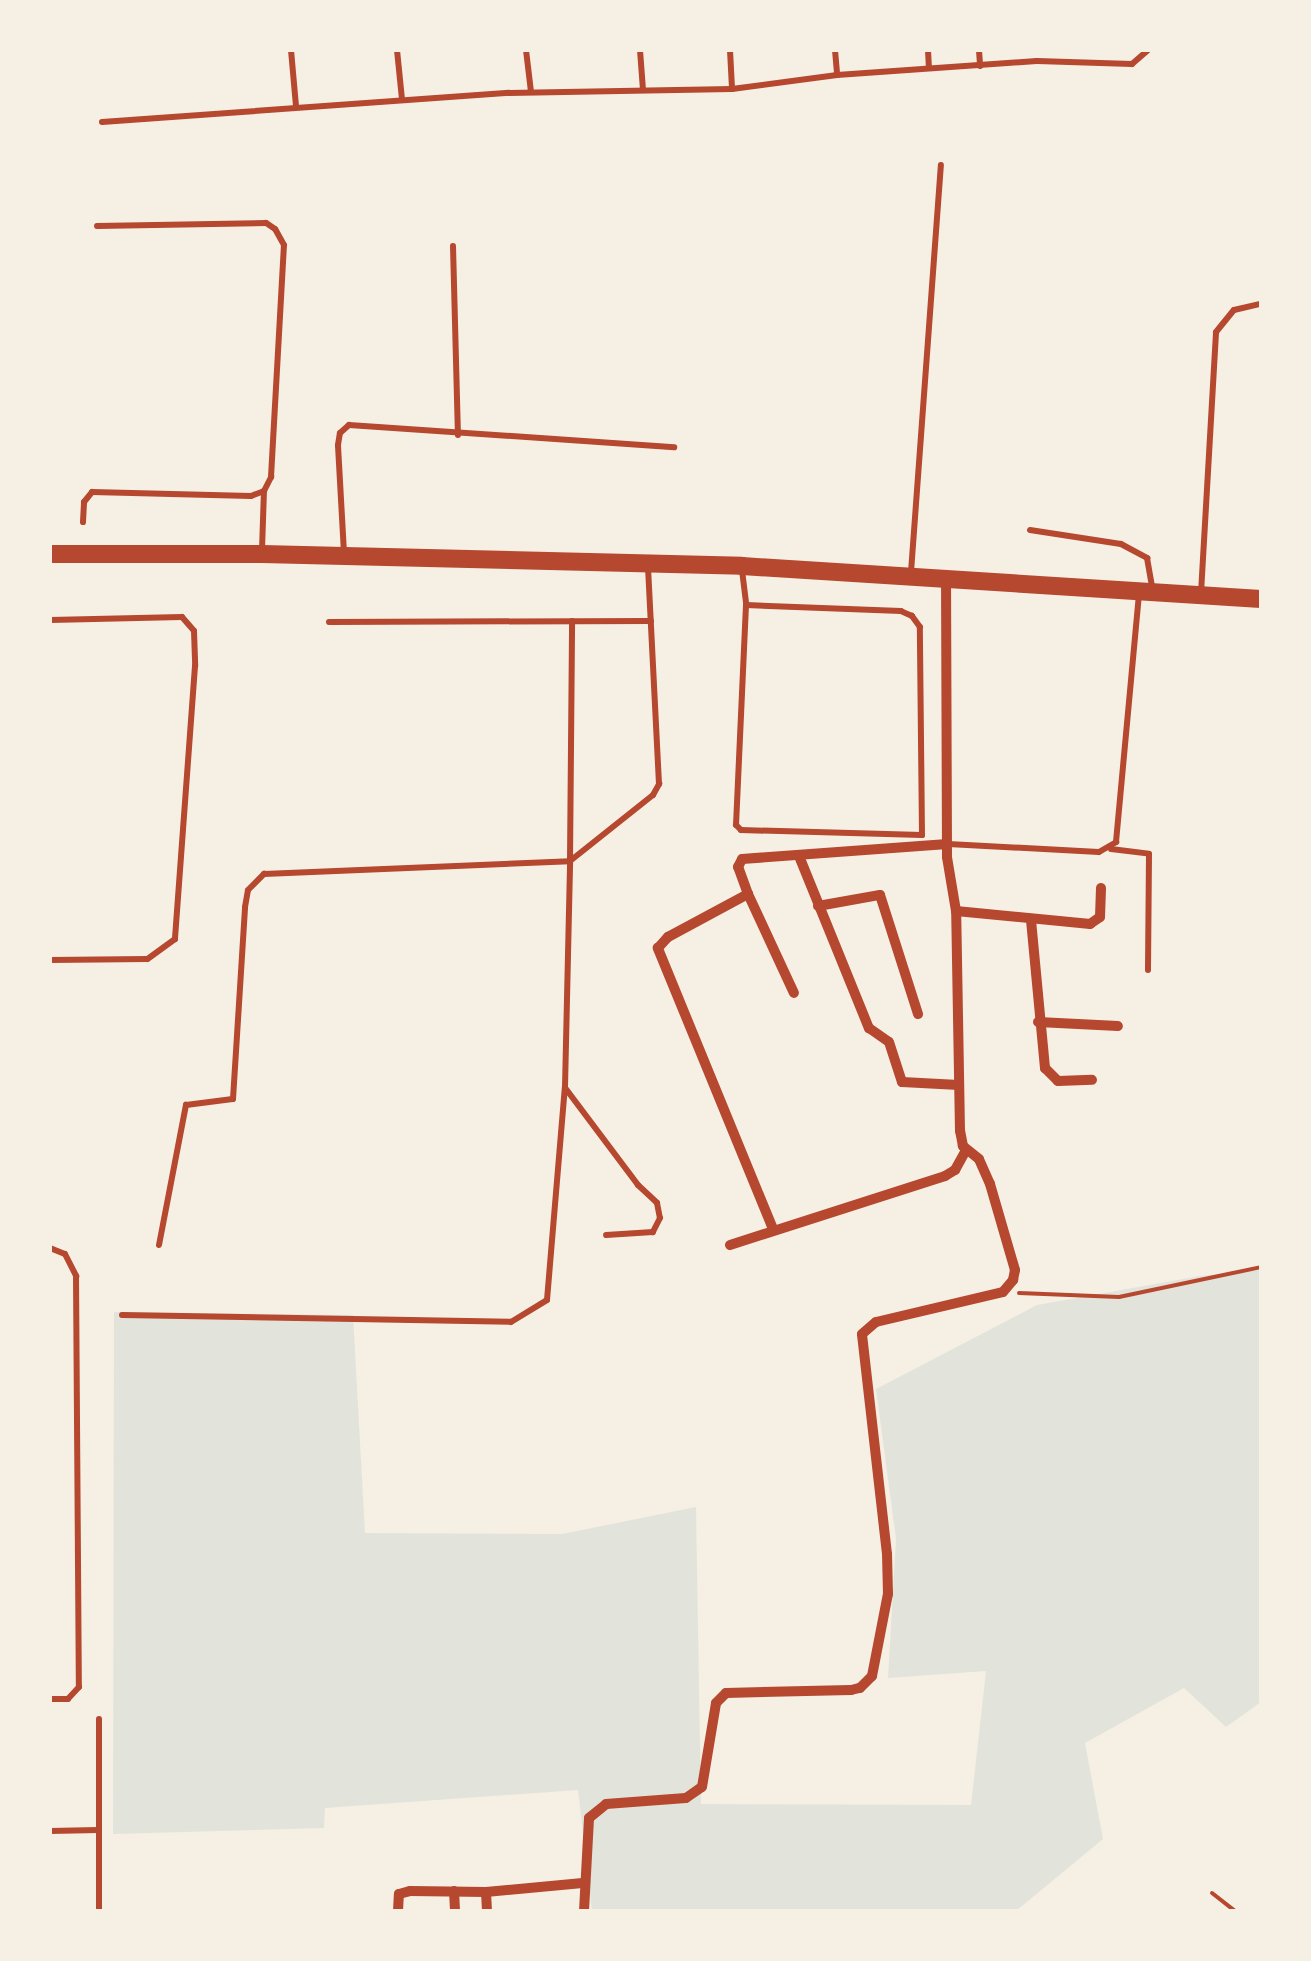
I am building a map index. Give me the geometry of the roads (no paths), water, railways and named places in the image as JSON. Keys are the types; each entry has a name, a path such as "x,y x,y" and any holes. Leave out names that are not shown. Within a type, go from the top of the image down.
{"main road":[{"path":"50,554 262,554 742,566 910,573 1261,599"}],"street":[{"path":"584,1911 586,1828 596,1808 686,1798 702,1788 716,1703 726,1693 850,1690 860,1688 872,1676 888,1594 888,1554 862,1334 876,1322 1003,1292 1014,1280 1015,1270 990,1184 979,1159 966,1150 960,1131 956,911 947,844 946,578"},
{"path":"794,993 748,894 738,868 742,859 947,844"},
{"path":"799,856 869,1028 889,1042 902,1082 959,1086"},
{"path":"956,911 1031,920 1096,922 1101,888"},
{"path":"748,894 668,937 658,953 773,1229"},
{"path":"818,906 880,895 918,1014"},
{"path":"1031,920 1038,1022 1046,1068 1053,1080 1092,1080"},
{"path":"1038,1022 1118,1026"},
{"path":"730,1245 946,1176 955,1170 966,1150"},
{"path":"398,1911 400,1894 486,1892 583,1883"},
{"path":"454,1891 455,1911"},
{"path":"486,1892 487,1911"}],"lane":[{"path":"291,50 296,106"},
{"path":"396,50 402,99"},
{"path":"526,50 530,92"},
{"path":"640,50 642,90"},
{"path":"730,50 732,89"},
{"path":"836,50 837,75"},
{"path":"928,50 929,68"},
{"path":"979,50 980,66"},
{"path":"1036,50 1037,60"},
{"path":"102,122 530,92 732,89 837,75 1037,60 1132,64 1148,50"},
{"path":"910,573 941,166"},
{"path":"97,226 266,223 275,229 284,245 271,476 264,492 262,554"},
{"path":"453,246 458,435"},
{"path":"1200,596 1216,332 1234,310 1261,304"},
{"path":"344,556 338,445 342,429 348,426 674,446"},
{"path":"82,522 84,502 92,492 250,496 264,492"},
{"path":"1030,530 1121,544 1147,558 1116,842 1110,849"},
{"path":"160,1246 186,1105 232,1099 245,906 248,890 264,874 570,861 653,795 659,784 648,565"},
{"path":"742,566 746,605 736,825 741,830 922,835 920,627 912,616 901,611 746,605"},
{"path":"50,620 182,617 194,630 195,666 175,939 147,958 50,960"},
{"path":"122,1315 455,1324 511,1322 547,1300 551,1288 564,1087 572,621"},
{"path":"330,622 651,621"},
{"path":"947,844 1110,849 1149,854 1148,970"},
{"path":"564,1087 638,1186 658,1202 660,1218 652,1232 606,1235"},
{"path":"50,1248 66,1254 76,1276 80,1687 68,1699 50,1700"},
{"path":"99,1718 100,1911"},
{"path":"50,1831 98,1830"}]}
